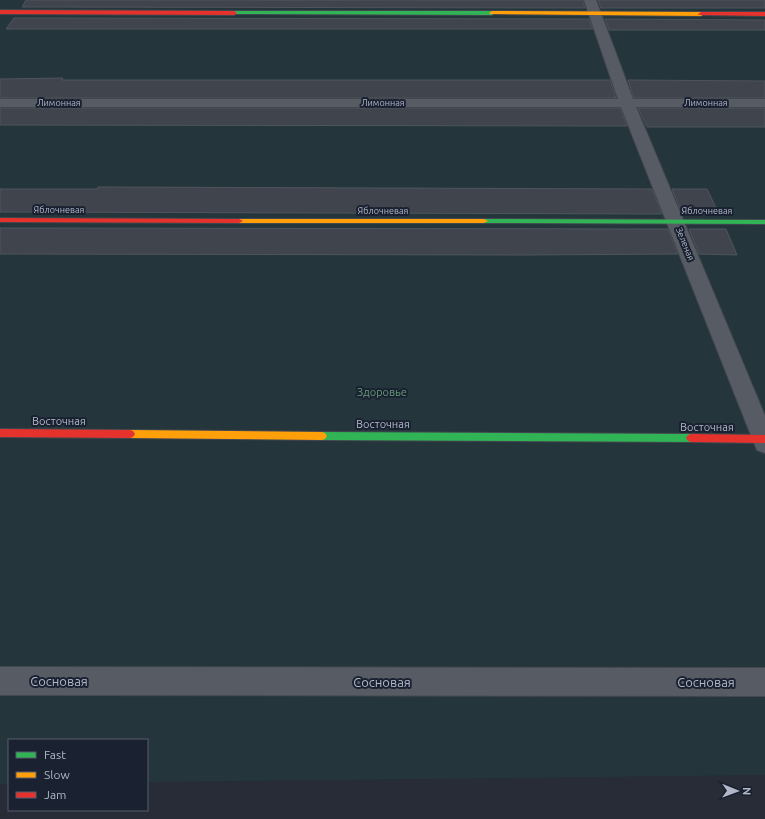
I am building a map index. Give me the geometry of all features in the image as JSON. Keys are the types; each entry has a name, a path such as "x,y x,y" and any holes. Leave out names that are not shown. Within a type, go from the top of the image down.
{"street":[{"path":"0,12 593,7 765,14"},
{"name":"Зеленая","path":"593,7 627,103 765,440"},
{"name":"Лимонная","path":"0,103 765,103"},
{"name":"Яблочневая","path":"0,220 765,222"},
{"name":"Восточная","path":"0,433 765,440"},
{"name":"Сосновая","path":"0,681 765,682"}],"green space":[{"name":"Здоровье","path":"0,0 765,0 765,775 148,782 148,739 8,739 8,784 0,784"}],"building":[{"path":"26,0 583,0 585,8 22,7"},
{"path":"598,0 765,0 765,8 601,8"},
{"path":"14,18 589,19 593,29 6,29"},
{"path":"605,19 765,20 765,30 609,30"},
{"path":"63,78 62,80 610,80 616,98 0,98 0,79"},
{"path":"628,80 765,81 765,98 634,98"},
{"path":"0,108 620,108 627,126 0,125"},
{"path":"638,108 765,108 765,127 647,127"},
{"path":"98,187 652,189 662,214 0,212 0,189 97,189"},
{"path":"672,189 707,189 719,214 682,214"},
{"path":"0,228 668,229 678,254 0,254"},
{"path":"689,229 726,229 737,255 699,254"}],"traffic: fast":[{"path":"234,13 492,13"},
{"path":"484,221 765,222"},
{"path":"322,436 691,438"}],"traffic: slow":[{"path":"492,13 701,14"},
{"path":"239,221 484,221"},
{"path":"130,434 322,436"}],"traffic: jam":[{"path":"0,12 234,13"},
{"path":"701,14 765,14"},
{"path":"0,220 239,221"},
{"path":"0,433 130,434"},
{"path":"691,438 765,439"}]}
